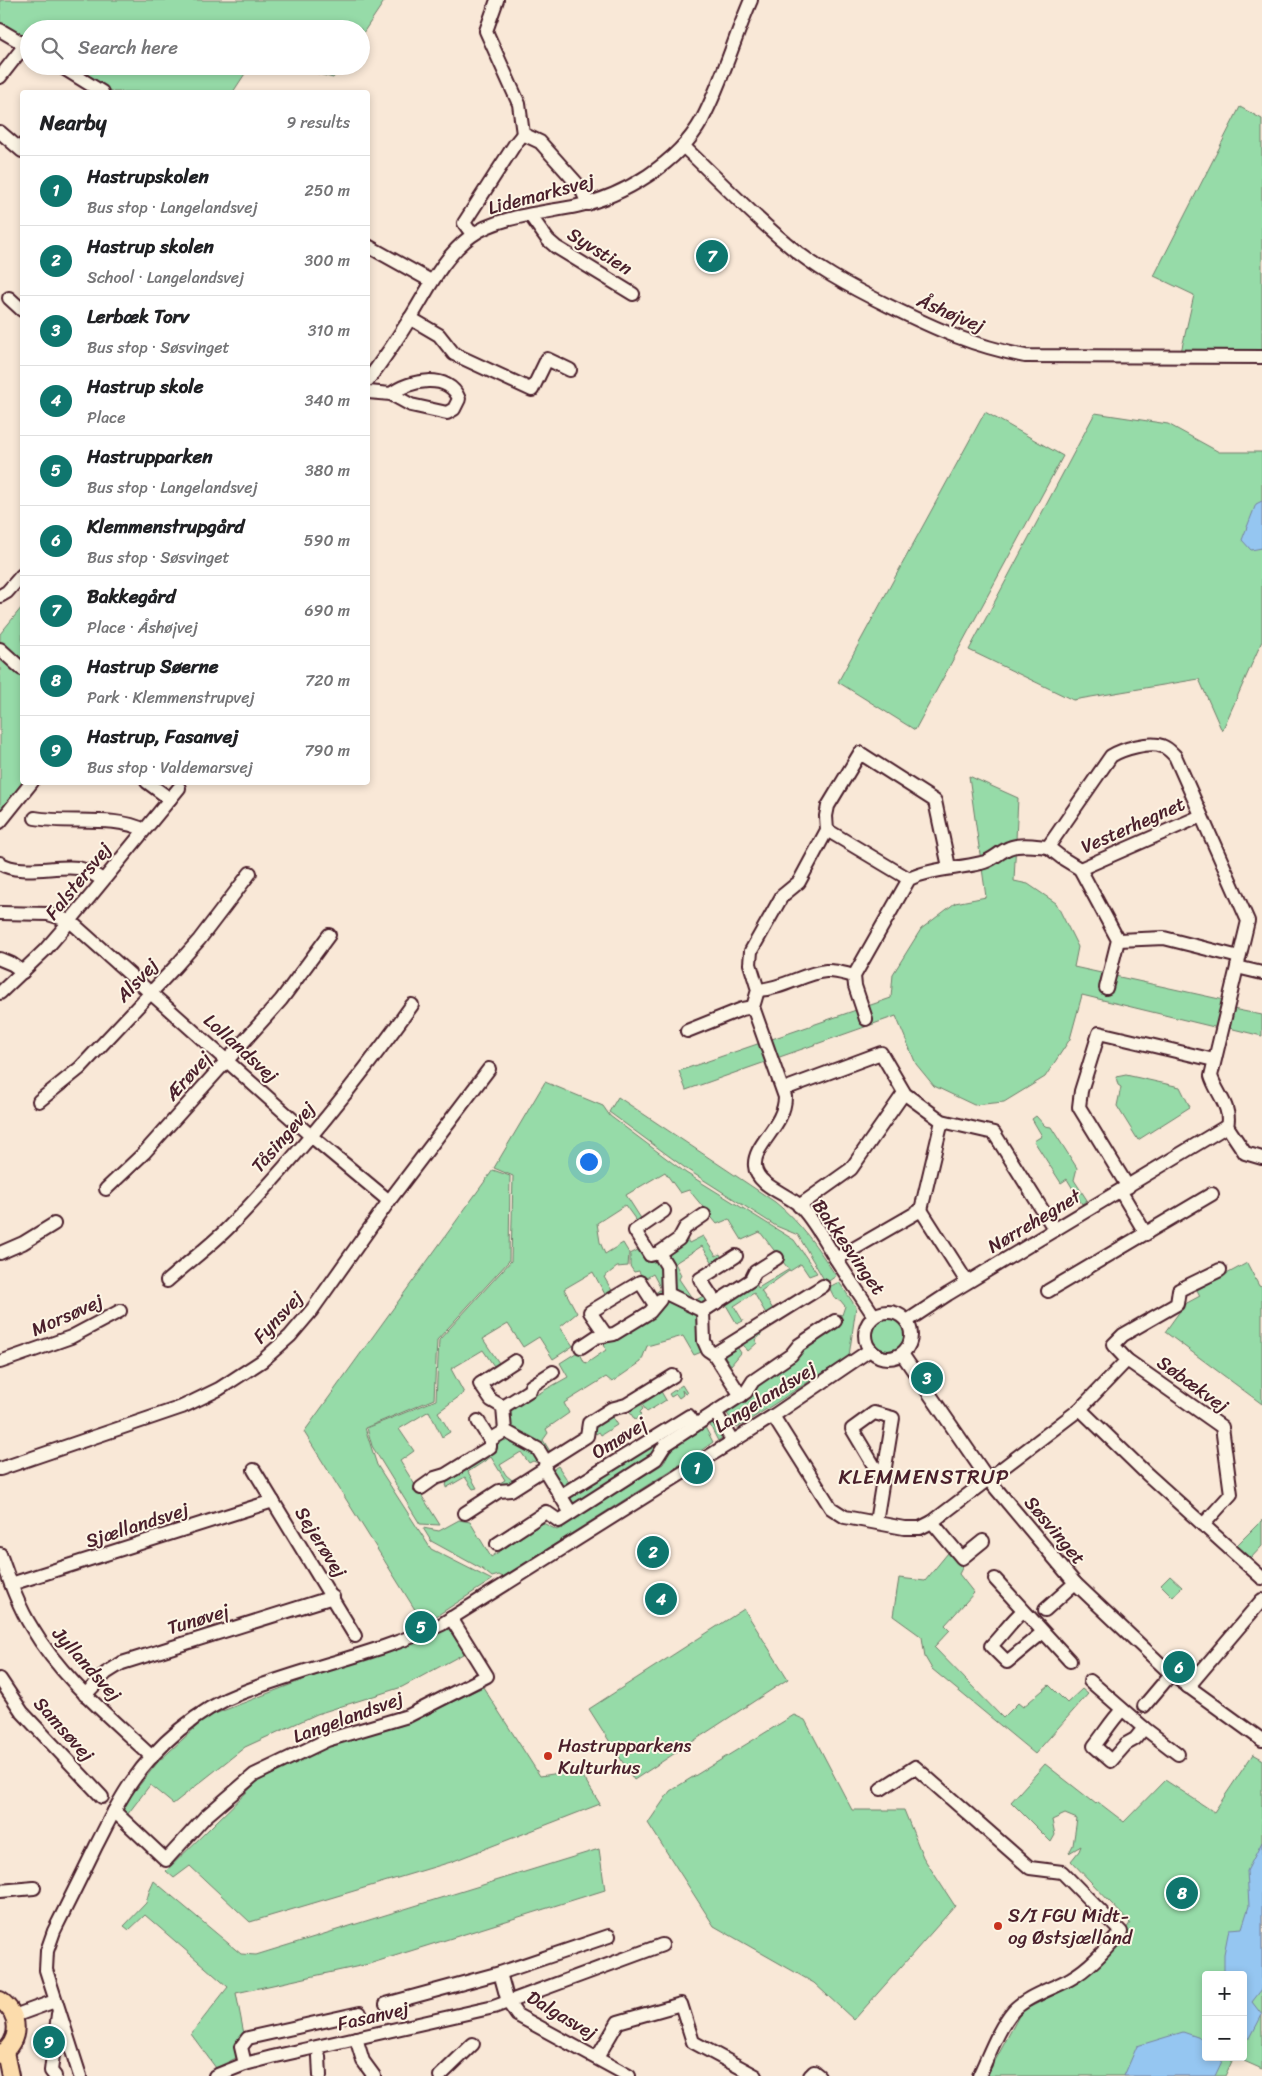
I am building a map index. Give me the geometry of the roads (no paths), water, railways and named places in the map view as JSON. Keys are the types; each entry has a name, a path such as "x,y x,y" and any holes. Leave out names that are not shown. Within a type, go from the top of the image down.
{"main road":[{"path":"0,2000 8,2006 14,2016 16,2026 14,2038 2,2053 10,2076"}],"street":[{"path":"472,234 464,224 523,134 519,104 486,31 497,0"},
{"name":"Lidemarksvej","path":"370,377 449,255 472,234 491,226 530,215 588,204 636,182 683,146 702,120 750,0"},
{"path":"0,30 20,42"},
{"path":"0,77 20,54"},
{"path":"75,75 99,90"},
{"path":"0,132 20,149"},
{"path":"523,134 540,142 581,188 588,204"},
{"name":"Åshøjvej","path":"683,146 780,238 807,260 866,295 955,337 989,349 1025,356 1262,357"},
{"name":"Syvstien","path":"530,215 548,240 556,247 633,294"},
{"path":"370,247 431,282"},
{"path":"9,298 20,308"},
{"path":"410,318 439,335 454,354 532,390 547,359 570,370"},
{"path":"370,392 392,394 411,405 447,413 454,409 459,399 457,392 451,387 424,380 400,387 392,394"},
{"path":"0,596 7,592 20,577"},
{"path":"0,650 20,667"},
{"name":"Vesterhegnet","path":"1048,847 1111,756 1121,750 1156,744 1168,749 1175,756 1248,921 1211,1076 1214,1086 1228,1110 1229,1119 1227,1126"},
{"path":"687,1031 742,1009 753,1007 758,990 750,964 751,951 782,896 799,882 827,830 826,816 828,806 855,750 935,801 950,867"},
{"path":"0,822 30,785"},
{"path":"151,785 170,798"},
{"name":"Falstersvej","path":"0,993 24,972 70,921 179,788"},
{"name":"Vesterhegnet","path":"1080,868 1201,816"},
{"path":"35,818 52,821 119,822 135,825 144,830"},
{"path":"827,830 909,879"},
{"path":"866,1019 855,986 854,976 909,879 919,874 950,867 983,863 1009,848 1019,846 1048,847 1062,858 1080,868 1118,940 1106,988"},
{"path":"0,863 14,868 76,868 92,873 103,880"},
{"name":"Alsvej","path":"40,1101 80,1068 151,992 198,940 250,872"},
{"path":"0,913 48,914 70,921"},
{"name":"Lollandsvej","path":"70,921 311,1136 389,1201"},
{"name":"Ærøvej","path":"106,1190 144,1153 227,1062 281,1000 329,934"},
{"path":"1118,940 1164,938 1238,962 1262,973"},
{"path":"0,959 24,972"},
{"path":"758,990 772,989 824,971 834,971 854,976"},
{"name":"Tåsingevej","path":"167,1281 227,1228 311,1136 412,1005"},
{"name":"Bakkesvinget","path":"753,1007 784,1089 785,1104 783,1113 757,1154 754,1163 755,1171 767,1184 799,1206 816,1225 874,1316"},
{"path":"1146,1234 1079,1107 1081,1091 1099,1033 1214,1060"},
{"path":"784,1089 881,1053 904,1093 942,1121 994,1133 1055,1230"},
{"name":"Fynsvej","path":"0,1469 182,1407 219,1390 262,1361 290,1336 312,1310 389,1201 489,1069"},
{"path":"799,1206 851,1169 904,1093"},
{"path":"942,1121 921,1210 967,1282"},
{"path":"1227,1126 1246,1153 1262,1158"},
{"name":"Nørrehegnet","path":"907,1321 967,1282 1124,1190 1227,1126"},
{"path":"1048,1291 1212,1194"},
{"path":"836,1259 921,1210"},
{"path":"664,1211 635,1231 650,1255 659,1253 679,1239 685,1228 704,1215"},
{"path":"0,1253 23,1243 54,1224"},
{"path":"659,1253 667,1266 668,1294"},
{"path":"716,1303 700,1279 736,1256"},
{"path":"703,1311 751,1280 755,1272 777,1258"},
{"name":"Søbækvej","path":"1203,1525 1231,1494 1222,1427 1128,1360 1113,1345 1122,1335 1178,1304 1179,1290 1220,1270"},
{"path":"606,1335 590,1312 640,1282 655,1305"},
{"path":"714,1354 822,1286"},
{"path":"581,1347 596,1337 614,1334 650,1312 668,1294"},
{"path":"668,1294 703,1311"},
{"name":"Morsøvej","path":"0,1362 71,1337 120,1311"},
{"path":"703,1311 704,1341 708,1350 714,1354 740,1396"},
{"path":"890,1312 899,1314 907,1321 911,1328 912,1337 909,1346 902,1354 886,1358 878,1356 870,1350 866,1342 865,1333 868,1324 874,1316 890,1312"},
{"name":"Omøvej","path":"497,1544 546,1512 559,1521 656,1459 665,1445 746,1392 753,1381 790,1355 799,1345 835,1321"},
{"name":"Langelandsvej","path":"79,2074 46,1970 47,1951 54,1931 114,1811 131,1782 178,1731 209,1708 240,1693 402,1641 451,1618 773,1416 870,1350"},
{"name":"Søsvinget","path":"902,1354 988,1479 1075,1583 1171,1674 1262,1740"},
{"name":"Søbækvej","path":"932,1522 1080,1409 1128,1360"},
{"path":"503,1407 490,1400 480,1384 515,1361"},
{"path":"503,1407 530,1390 531,1386 553,1372"},
{"name":"Omøvej","path":"465,1513 499,1491 511,1490 587,1436 589,1423 611,1409 626,1405 673,1376"},
{"path":"503,1407 505,1431"},
{"path":"1080,1409 1262,1578"},
{"path":"715,1412 732,1440"},
{"path":"876,1522 883,1481 893,1418 874,1413 852,1429 883,1481"},
{"name":"Omøvej","path":"560,1496 689,1416 694,1425"},
{"path":"773,1416 831,1508 845,1517 904,1528 920,1528 932,1522 962,1558 983,1541"},
{"path":"421,1488 490,1446 490,1440 478,1421"},
{"path":"505,1431 538,1449 560,1496 571,1513"},
{"path":"490,1440 505,1431"},
{"name":"Sejerøvej","path":"254,1470 355,1636"},
{"name":"Sjællandsvej","path":"11,1584 273,1501"},
{"name":"Jyllandsvej","path":"0,1554 11,1584 32,1628 58,1666 85,1695 152,1757"},
{"path":"995,1579 1070,1661"},
{"name":"Søsvinget","path":"1045,1610 1075,1583"},
{"name":"Tunøvej","path":"85,1695 106,1673 122,1662 333,1597"},
{"path":"1188,1686 1261,1602"},
{"path":"1023,1610 1012,1621 1006,1632 991,1646 1007,1662 1043,1632"},
{"name":"Langelandsvej","path":"114,1811 166,1860 205,1817 254,1775 327,1740 408,1716 487,1676 451,1618"},
{"path":"1144,1706 1171,1674"},
{"name":"Samsøvej","path":"1,1681 22,1712 102,1797"},
{"path":"1090,1681 1122,1710 1178,1754"},
{"path":"1122,1710 1094,1746 1111,1762 1126,1744 1135,1739 1144,1728"},
{"path":"881,1789 915,1768 1030,1868 1062,1872 1121,1932 1090,1964 1072,1978 1021,2004 1014,2011 1005,2024 979,2076"},
{"path":"0,1890 34,1888"},
{"name":"Fasanvej","path":"386,2004 500,1973 609,1936"},
{"name":"Fasanvej","path":"215,2076 245,2064 467,2014 508,2002 662,1945"},
{"path":"500,1973 508,2002"},
{"name":"Dalgasvej","path":"508,2002 517,2015 629,2076"},
{"name":"Dalgasvej","path":"597,2058 618,2022 681,2004 693,2042 756,2076"},
{"path":"14,2016 57,2007 51,2071 55,2076"},
{"name":"Fasanvej","path":"245,2064 241,2047 248,2038 360,2013"},
{"path":"356,2038 363,2061 374,2076"},
{"path":"440,2076 473,2044"},
{"path":"320,2056 320,2076"},
{"path":"810,2076 814,2072 819,2076"},
{"path":"63,2076 79,2074"}],"water":[{"path":"1262,501 1262,548 1251,550 1242,540 1256,504"},
{"path":"1262,1842 1262,1989 1252,2002 1262,2015 1250,2038 1247,2038 1247,1971 1224,1971 1224,1954 1229,1929 1242,1928 1249,1906 1247,1871"},
{"path":"1183,2032 1202,2039 1202,2061 1222,2061 1215,2076 1124,2076 1137,2046"}],"place":[{"name":"Bakkegård","path":"712,256"},
{"name":"Lerbæk Torv","path":"927,1378"},
{"name":"Hastrupskolen","path":"697,1468"},
{"name":"Hastrup skolen","path":"653,1552"},
{"name":"Hastrup skole","path":"661,1599"},
{"name":"Hastrupparken","path":"421,1627"},
{"name":"Klemmenstrupgård","path":"1179,1667"},
{"name":"Hastrupparkens Kulturhus","path":"548,1756"},
{"name":"Hastrup Søerne","path":"1182,1893"},
{"name":"S/I FGU Midt- og Østsjælland","path":"998,1926"},
{"name":"Hastrup, Fasanvej","path":"49,2042"}],"district":[{"name":"KLEMMENSTRUP","path":"924,1477"}]}
